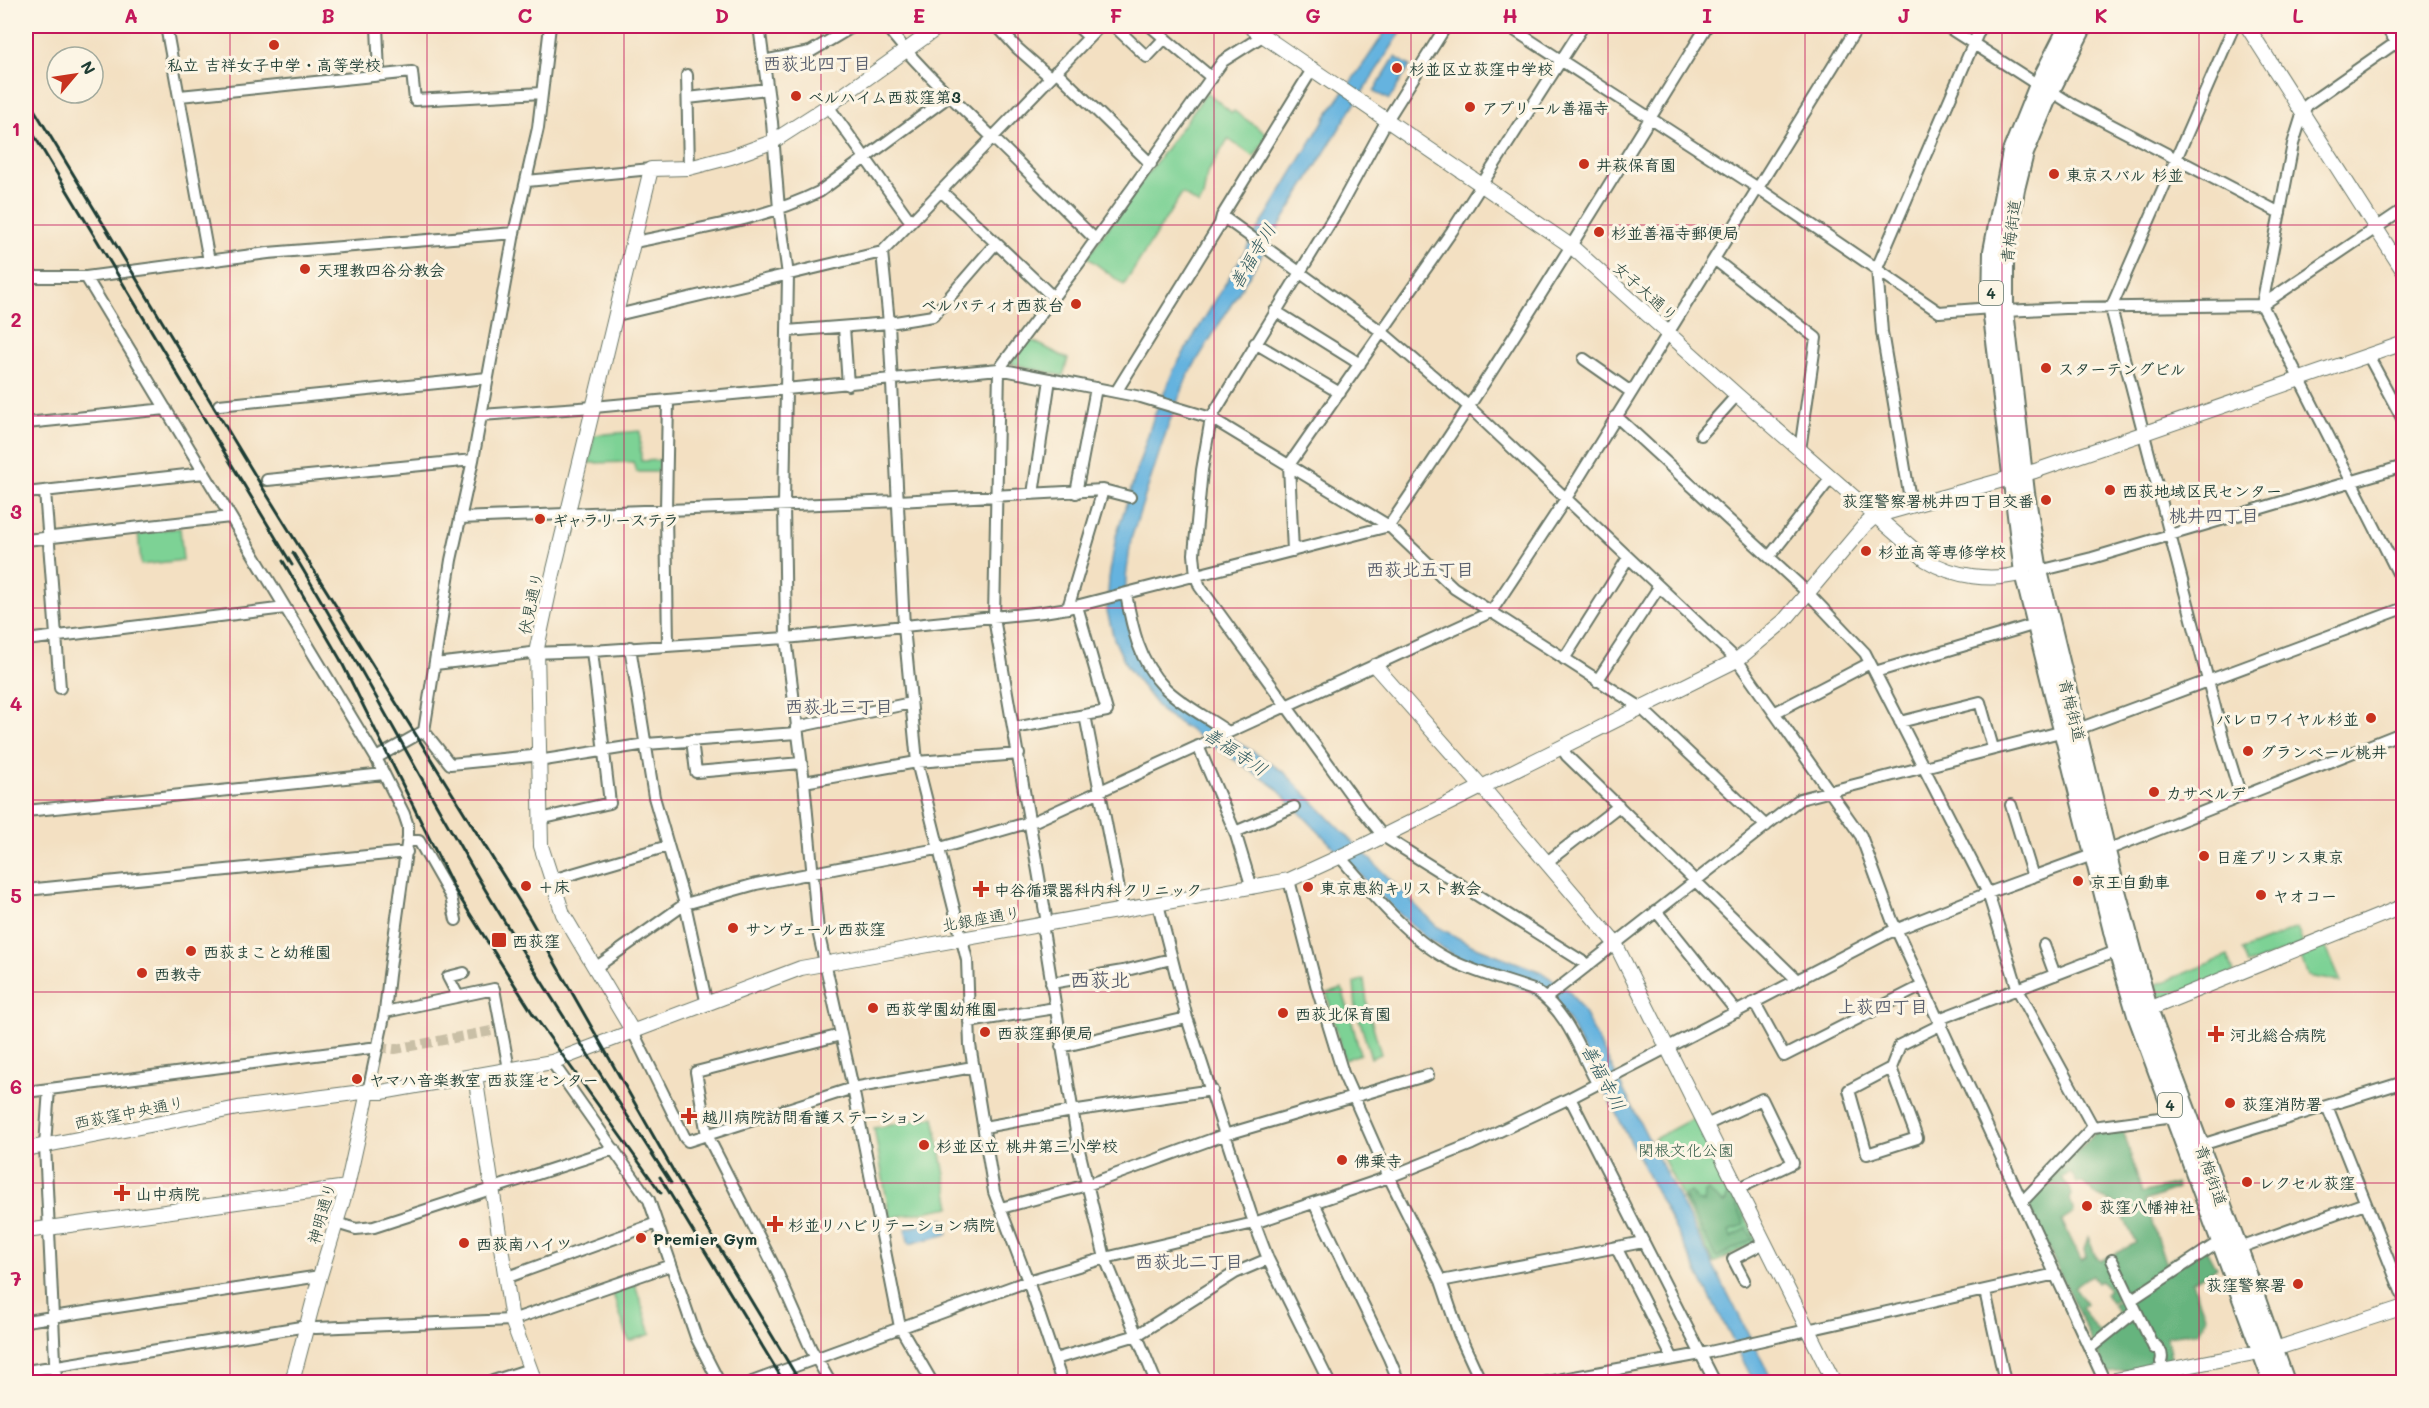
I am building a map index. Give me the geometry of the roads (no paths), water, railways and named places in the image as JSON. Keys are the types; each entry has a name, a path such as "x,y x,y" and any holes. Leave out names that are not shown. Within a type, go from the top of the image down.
{"main road":[{"name":"青梅街道","path":"2068,26 2045,88 2016,189 1998,310 2036,624 2071,730"},
{"name":"青梅街道","path":"2045,88 2084,26"},
{"name":"青梅街道","path":"2031,572 2100,852 2149,1009 2239,1248 2269,1350 2272,1383"},
{"name":"青梅街道","path":"2100,852 2116,951 2136,1015 2174,1116 2269,1350 2286,1383"}],"street":[{"path":"166,26 209,261"},
{"path":"376,26 380,74"},
{"path":"550,26 538,128 514,232 473,460 451,560 424,731 450,764 796,730 911,703"},
{"path":"759,26 772,122 779,209 788,275 784,504 786,638 804,783 818,931 853,1088 900,1327 932,1383"},
{"path":"764,61 810,52 854,26"},
{"path":"886,26 905,51 948,97 993,137 1095,240"},
{"path":"527,181 651,169 689,168 731,157 772,142 828,106 940,26"},
{"path":"997,26 1017,48 1053,74 1151,164"},
{"path":"1077,26 1089,37"},
{"path":"617,315 882,252 1100,26"},
{"path":"1114,26 1147,57 1164,39"},
{"path":"1150,26 1212,78"},
{"name":"女子大通り","path":"1250,26 1571,246 1920,556 1949,572 1972,576 1998,577 2031,572"},
{"path":"1446,26 1387,120 1338,210 1298,272 1211,418 1202,470 1194,554 1196,576 1200,587 1383,836 1588,965"},
{"path":"1508,26 1758,188 1939,312 2262,305 2403,209"},
{"path":"1293,551 1289,465 1452,231 1583,26"},
{"path":"435,664 538,653 786,638 994,618 1073,607 1389,526 1571,246 1707,26"},
{"path":"595,968 685,904 756,884 938,849 1028,823 1491,612 1565,500 1669,334 1858,26"},
{"path":"1946,26 2045,88 2174,159 2280,213"},
{"path":"1911,505 1882,332 1877,268 1982,26"},
{"path":"2234,26 2174,159 2111,308 2208,680 2241,797"},
{"path":"2247,26 2403,272"},
{"path":"2385,26 2400,39 2403,53"},
{"path":"1156,1383 1105,1258 1072,1112 1051,982 1045,924 994,618 999,369 1151,164 1223,61 1264,36"},
{"path":"2400,39 2308,104 2302,112 2293,144 2262,305 2403,585"},
{"path":"1116,392 1313,68"},
{"path":"180,96 412,72 415,100 542,93"},
{"path":"687,75 689,168"},
{"path":"688,98 767,89"},
{"path":"634,242 779,209 819,192 948,97"},
{"path":"828,106 911,222"},
{"name":"伏見通り","path":"633,1032 563,914 541,846 537,648 651,169"},
{"path":"941,191 1053,297"},
{"path":"1222,216 1382,332 1468,406 1737,660 1861,836 1922,986 2105,1382 2158,1356 2269,1350 2403,1307"},
{"path":"26,277 87,277 303,250 514,232"},
{"path":"787,331 889,323 933,316 996,243"},
{"path":"882,252 889,323 904,627 917,762 967,960 973,1067 994,1192 1028,1281 1062,1383"},
{"path":"1714,259 1816,338 1800,450"},
{"name":"神明通り","path":"87,277 376,758 406,820 407,847 388,975 386,1012 346,1186 292,1383"},
{"path":"1275,311 1360,364"},
{"path":"844,327 848,385"},
{"path":"1255,343 1340,393"},
{"path":"1875,516 2017,476 2144,435 2403,343"},
{"path":"2368,356 2403,422"},
{"path":"1584,359 1631,392"},
{"path":"481,415 848,385 999,369 1116,392 1211,418 1389,526 1454,588 1640,707 1766,826"},
{"path":"219,405 487,378"},
{"path":"1033,494 1050,379"},
{"path":"1076,493 1096,388"},
{"path":"1701,435 1737,395"},
{"path":"668,400 666,510 668,645"},
{"path":"26,423 165,409"},
{"path":"1616,416 1808,593 1865,653 1988,893 2019,990 2093,1127"},
{"path":"267,480 473,460"},
{"path":"2031,572 2170,535 2403,466"},
{"path":"26,493 204,473"},
{"path":"1769,558 1831,478"},
{"path":"1014,728 1107,711 1073,607 1102,490"},
{"path":"460,518 898,501 1102,490 1130,497"},
{"path":"45,491 60,688"},
{"name":"北銀座通り","path":"475,1075 552,1062 801,968 825,962 1289,880 1341,857 1737,660 1779,626 1875,516"},
{"path":"26,540 230,517"},
{"path":"1564,659 1628,558"},
{"path":"1597,681 1659,587"},
{"path":"1124,594 1142,655 1153,674 1180,700 1226,733"},
{"path":"26,640 285,608"},
{"path":"1547,997 1800,799 1993,748 2071,730 2403,608"},
{"path":"1774,713 1872,668 2036,624"},
{"path":"630,647 654,797 685,904 706,1005"},
{"path":"540,819 610,803 592,651"},
{"path":"1375,666 1616,943 1834,1383"},
{"path":"1900,722 1980,702 1993,748"},
{"path":"1085,715 1123,910"},
{"path":"376,758 424,731"},
{"path":"752,1383 1028,1281 1105,1258 1254,1223 1389,1177 1472,1144 1570,1098 1897,929 2100,852 2403,732"},
{"path":"692,740 696,772 801,763"},
{"path":"1203,744 1235,832 1252,888"},
{"path":"1561,747 1567,756 1797,980"},
{"path":"804,783 917,762 1018,754"},
{"path":"26,811 384,774"},
{"path":"1547,862 1619,806"},
{"path":"2011,806 2033,877"},
{"path":"1235,832 1294,807"},
{"path":"26,890 407,847 418,841 451,897 456,921"},
{"path":"552,880 668,846"},
{"path":"1341,857 1424,943 1444,957 1547,997 1563,1018 1598,1082"},
{"path":"1289,880 1335,1052 1389,1177 1441,1281 1459,1334 1481,1383"},
{"path":"1158,904 1187,1018 1254,1223 1268,1259 1329,1383"},
{"path":"2149,1009 2403,906"},
{"path":"1656,911 1737,1012"},
{"path":"2044,945 2055,975"},
{"path":"1891,1068 1849,1090 1868,1154 1917,1137 1891,1068 1899,1045 1940,1021 2116,951"},
{"path":"1051,982 1123,971 1171,959"},
{"path":"458,996 448,977 464,974"},
{"path":"1755,1003 1784,1056 1922,986"},
{"path":"386,1012 494,989 509,1069"},
{"path":"969,1022 1055,1008"},
{"path":"1061,1047 1187,1018"},
{"path":"633,1032 685,1138 693,1141 853,1088 973,1067"},
{"path":"830,1383 816,1358 778,1274 707,1135 696,1072 841,1035"},
{"path":"26,1092 377,1049"},
{"path":"552,1062 649,1200 696,1337 719,1383"},
{"path":"475,1075 494,1188 512,1320 535,1383"},
{"name":"西荻窪中央通り","path":"26,1149 238,1108 368,1092 475,1075"},
{"path":"1001,1208 1088,1185 1225,1135 1428,1075"},
{"path":"2201,1145 2403,1082"},
{"path":"49,1089 45,1145 56,1383"},
{"path":"984,1127 1212,1090"},
{"path":"1570,1098 1715,1383"},
{"path":"1706,1125 1762,1099 1793,1163 1737,1190"},
{"path":"2327,1106 2403,1299"},
{"path":"2023,1201 2093,1127 2174,1116"},
{"path":"336,1223 356,1229 374,1227 614,1149"},
{"path":"26,1231 346,1186"},
{"path":"1314,1203 1399,1383"},
{"path":"2239,1248 2365,1203"},
{"path":"505,1278 657,1223"},
{"path":"1441,1281 1643,1242"},
{"path":"1744,1280 1733,1259 1764,1243"},
{"path":"2131,1300 2212,1246"},
{"path":"1616,1247 1673,1359"},
{"path":"1055,1359 1137,1335 1235,1273 1268,1259"},
{"path":"2112,1260 2158,1356"},
{"path":"26,1371 306,1327 512,1320 671,1265"},
{"path":"1547,1383 1734,1347 2056,1274"},
{"path":"26,1321 320,1276"},
{"path":"1985,1291 2005,1383"},
{"path":"2090,1348 2136,1311"},
{"path":"479,1383 490,1382 530,1369"}],"water":[{"name":"善福寺川","path":"1389,26 1405,26 1188,375 1169,423 1131,539 1125,608 1130,635 1170,697 1285,773 1436,926 1471,945 1541,972 1569,991 1582,1009 1773,1382 1754,1382 1567,1018 1556,1004 1463,961 1426,938 1391,906 1274,786 1161,711 1127,667 1114,639 1107,611 1109,578 1116,536 1153,419 1174,369 1327,115"},
{"path":"1395,57 1410,66 1389,100 1374,91"},
{"path":"944,1219 948,1234 909,1244 905,1229"}],"tunnel":[{"path":"378,1047 395,1049 502,1029"}],"railway":[{"path":"26,96 264,490 529,917 679,1181 800,1382"},
{"path":"26,122 292,565"},
{"path":"293,553 486,891 671,1183"},
{"path":"283,561 340,659 455,890 533,1014 661,1193"},
{"path":"660,1177 784,1382"}],"place":[{"name":"私立 吉祥女子中学・高等学校","path":"274,45"},
{"name":"杉並区立荻窪中学校","path":"1397,68"},
{"name":"ベルハイム西荻窪第3","path":"796,96"},
{"name":"アプリール善福寺","path":"1470,107"},
{"name":"井萩保育園","path":"1584,164"},
{"name":"東京スバル 杉並","path":"2054,174"},
{"name":"杉並善福寺郵便局","path":"1599,232"},
{"name":"天理教四谷分教会","path":"305,269"},
{"name":"ベルパティオ西荻台","path":"1076,304"},
{"name":"スターテングビル","path":"2046,368"},
{"name":"西荻地域区民センター","path":"2110,490"},
{"name":"荻窪警察署桃井四丁目交番","path":"2046,500"},
{"name":"ギャラリーステラ","path":"540,519"},
{"name":"杉並高等専修学校","path":"1866,551"},
{"name":"パレロワイヤル杉並","path":"2371,718"},
{"name":"グランベール桃井","path":"2248,751"},
{"name":"カサベルデ","path":"2154,792"},
{"name":"日産プリンス東京","path":"2204,856"},
{"name":"京王自動車","path":"2078,881"},
{"name":"＋床","path":"526,886"},
{"name":"東京恵約キリスト教会","path":"1308,887"},
{"name":"中谷循環器科内科クリニック","path":"981,889"},
{"name":"ヤオコー","path":"2261,895"},
{"name":"サンヴェール西荻窪","path":"733,928"},
{"name":"西荻窪","path":"499,940"},
{"name":"西荻まこと幼稚園","path":"191,951"},
{"name":"西教寺","path":"142,973"},
{"name":"西荻学園幼稚園","path":"873,1008"},
{"name":"西荻北保育園","path":"1283,1013"},
{"name":"西荻窪郵便局","path":"985,1032"},
{"name":"河北総合病院","path":"2216,1034"},
{"name":"ヤマハ音楽教室 西荻窪センター","path":"357,1079"},
{"name":"荻窪消防署","path":"2230,1103"},
{"name":"越川病院訪問看護ステーション","path":"689,1116"},
{"name":"杉並区立 桃井第三小学校","path":"924,1145"},
{"name":"佛乗寺","path":"1342,1160"},
{"name":"レクセル荻窪","path":"2247,1182"},
{"name":"山中病院","path":"122,1193"},
{"name":"荻窪八幡神社","path":"2087,1206"},
{"name":"杉並リハビリテーション病院","path":"775,1224"},
{"name":"Premier Gym","path":"641,1238"},
{"name":"西荻南ハイツ","path":"464,1243"},
{"name":"荻窪警察署","path":"2298,1284"}],"district":[{"name":"西荻北四丁目","path":"817,63"},
{"name":"桃井四丁目","path":"2214,515"},
{"name":"西荻北五丁目","path":"1420,569"},
{"name":"西荻北三丁目","path":"839,706"},
{"name":"西荻北","path":"1100,979"},
{"name":"上荻四丁目","path":"1883,1006"},
{"name":"西荻北二丁目","path":"1189,1261"}],"park label":[{"name":"関根文化公園","path":"1686,1149"}]}
